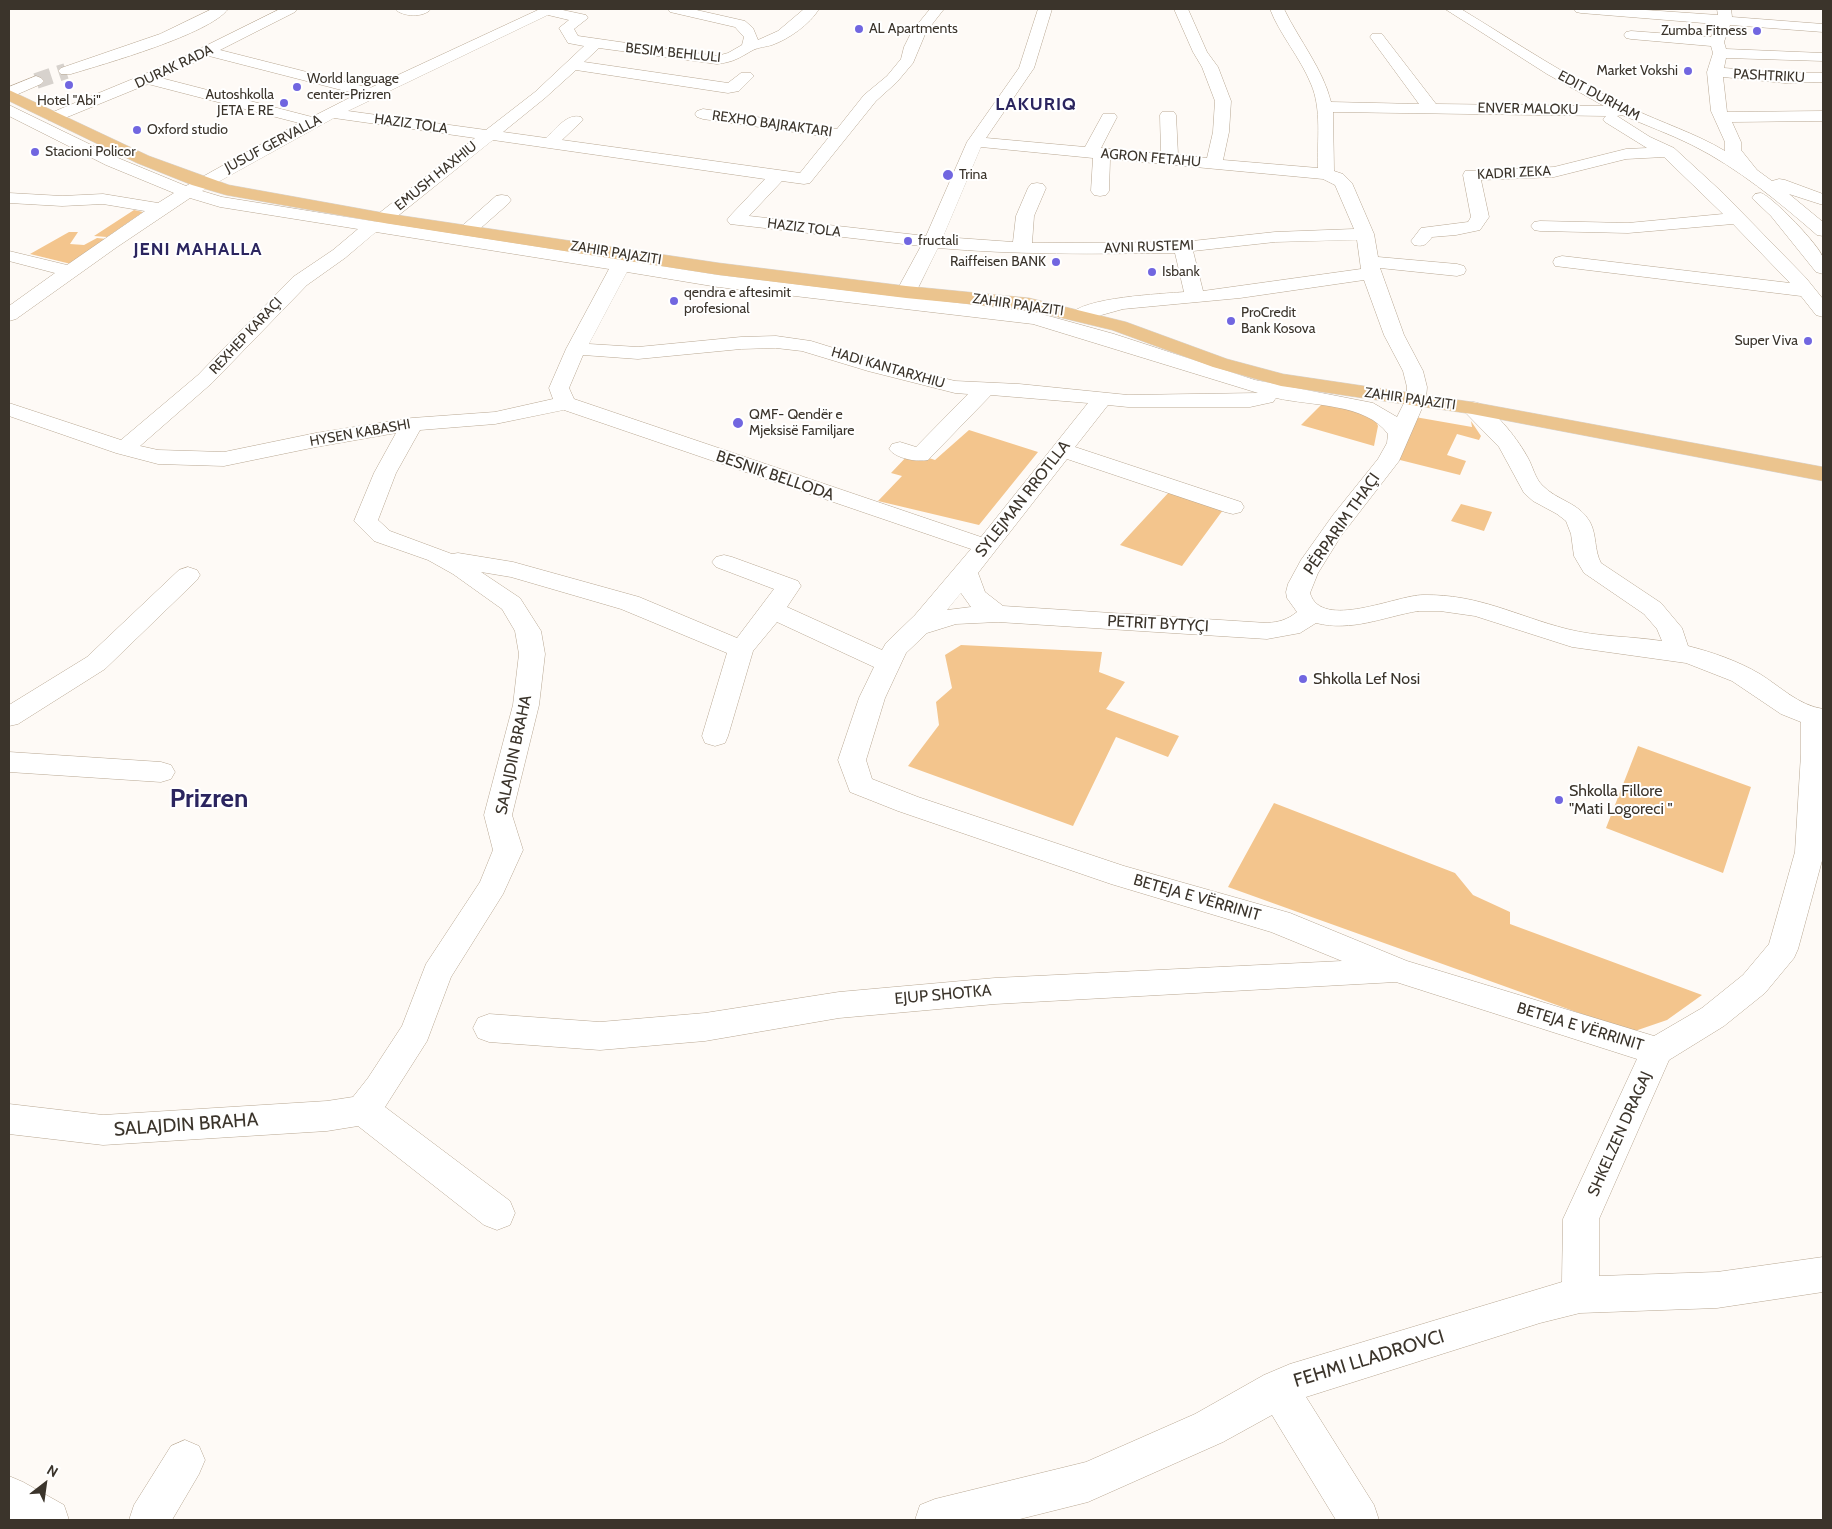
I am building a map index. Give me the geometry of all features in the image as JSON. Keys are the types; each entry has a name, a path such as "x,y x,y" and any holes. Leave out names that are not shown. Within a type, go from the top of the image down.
{"main road":[{"path":"9,94 173,173 195,188"},
{"name":"ZAHIR PAJAZITI","path":"378,223 468,230 719,268 906,292 1008,301 1080,315 1120,326 1277,386 1416,399 1472,408 1823,474"}],"street":[{"path":"66,71 157,41 198,24 221,9"},
{"name":"DURAK RADA","path":"54,117 149,80 209,52 290,9"},
{"path":"402,9 420,11 424,9"},
{"path":"675,9 705,12 740,24 749,29 752,37 751,44 748,47"},
{"name":"BESIM BEHLULI","path":"549,10 581,18 566,28 573,40 718,60 735,56 748,47 769,42 781,36 812,9"},
{"name":"REXHO BAJRAKTARI","path":"804,179 870,98 892,79 908,60 911,47 919,30 937,9"},
{"path":"906,292 932,242 975,142 1026,68 1045,9"},
{"path":"1182,9 1200,52 1210,67 1223,101 1221,132 1214,163"},
{"path":"1277,9 1287,30 1319,84 1324,107 1326,174 1337,178 1343,183 1365,234 1371,268 1394,335 1413,371 1417,387 1416,399 1399,434"},
{"name":"EDIT DURHAM","path":"1452,9 1552,71 1631,114 1698,142 1751,174 1822,228"},
{"path":"1581,9 1724,14 1823,28"},
{"name":"JUSUF GERVALLA","path":"9,315 162,209 234,165 372,93 549,10"},
{"path":"1724,14 1715,72 1719,111 1733,142 1733,150 1751,174"},
{"path":"1631,35 1718,48 1823,57"},
{"path":"1377,37 1430,107"},
{"path":"489,134 540,95 595,44"},
{"path":"209,52 372,93"},
{"name":"BESIM BEHLULI","path":"573,65 734,88 746,76"},
{"name":"PASHTRIKU","path":"1715,72 1785,78 1823,78"},
{"name":"BESIM BEHLULI","path":"620,87 636,74"},
{"path":"149,80 314,122"},
{"path":"9,94 36,81"},
{"name":"ENVER MALOKU","path":"1324,107 1430,107 1601,111 1631,114"},
{"name":"ZAHIR PAJAZITI","path":"9,110 156,181 195,188 220,202 378,223 718,281 841,297 1034,318 1082,331 1218,377 1277,386 1375,410 1393,424 1399,434"},
{"path":"1601,111 1629,132 1668,152 1702,182 1823,311"},
{"name":"HAZIZ TOLA","path":"332,113 804,179"},
{"name":"REXHO BAJRAKTARI","path":"703,114 841,134"},
{"path":"1631,114 1638,126 1725,173 1754,192 1776,212 1823,268"},
{"path":"1168,115 1169,159"},
{"path":"1722,117 1823,116"},
{"path":"1100,191 1096,153 1108,117"},
{"path":"550,142 575,120"},
{"path":"17,129 34,122"},
{"name":"EMUSH HAXHIU","path":"378,223 489,134"},
{"name":"AGRON FETAHU","path":"975,142 1326,174"},
{"name":"KADRI ZEKA","path":"1420,241 1427,232 1456,230 1474,226 1480,217 1471,175 1554,172 1626,154 1668,152"},
{"path":"173,173 195,173 234,165"},
{"name":"EDIT DURHAM","path":"1751,174 1823,200"},
{"name":"HAZIZ TOLA","path":"778,175 736,220 932,242"},
{"path":"1022,248 1025,216 1037,188"},
{"path":"9,198 62,201 103,199 162,209"},
{"path":"468,230 502,200"},
{"path":"1540,226 1628,228 1736,218"},
{"name":"REXHEP KARAÇI","path":"124,448 164,416 205,379 300,281 339,254 378,223"},
{"name":"AVNI RUSTEMI","path":"932,242 1022,248 1108,249 1183,247 1276,237 1365,234"},
{"path":"1183,247 1195,297"},
{"path":"9,256 70,272"},
{"path":"1562,262 1806,291"},
{"path":"565,403 559,388 576,349 621,265"},
{"path":"1080,315 1108,305 1195,297 1371,268 1457,270"},
{"name":"HADI KANTARXHIU","path":"576,349 638,354 741,343 776,342 804,345 931,382 955,387 986,388 1102,399 1250,401 1266,398 1277,386"},
{"path":"900,449 920,455 986,388"},
{"name":"SYLEJMAN RROTLLA","path":"943,598 966,572 1102,399"},
{"name":"HYSEN KABASHI","path":"9,409 124,448 158,457 224,459 316,440 412,424 495,418 565,403"},
{"name":"BESNIK BELLODA","path":"565,403 986,546"},
{"path":"1472,408 1484,417 1499,433 1516,456 1523,474 1536,492 1569,511 1579,522 1584,538 1584,553 1591,568 1656,612 1671,629 1676,644 1676,652"},
{"name":"SALAJDIN BRAHA","path":"412,424 385,473 366,521 382,536 436,555 513,570 630,602 741,649"},
{"name":"PËRPARIM THAÇI","path":"1312,613 1300,601 1298,591 1304,577 1353,504 1394,451 1399,440 1399,434"},
{"path":"1062,450 1233,507"},
{"name":"SALAJDIN BRAHA","path":"9,1119 103,1130 327,1116 363,1110 380,1088 416,1031 437,973 493,886 508,850 498,815 526,705 532,654 528,631 511,604 483,583 436,555"},
{"path":"715,736 741,649 773,610 788,586 724,562"},
{"name":"PETRIT BYTYÇI","path":"966,572 970,589 978,602 998,614"},
{"path":"9,717 96,662 188,575"},
{"name":"BETEJA E VËRRINIT","path":"943,598 895,650 887,663 872,698 852,760 860,785 908,804 1122,876 1279,922 1400,971 1657,1051"},
{"path":"1312,613 1323,617 1340,619 1418,603 1448,604 1477,609 1563,637 1598,644 1639,646 1704,659 1742,675 1799,712 1819,718"},
{"path":"773,610 887,663"},
{"name":"PETRIT BYTYÇI","path":"916,628 926,623 956,616 998,614 1267,631 1287,630 1303,621 1312,613"},
{"name":"SHKELZEN DRAGAJ","path":"1580,1295 1581,1219 1657,1051 1713,1017 1754,984 1783,949 1810,852 1819,718"},
{"path":"9,762 161,772"},
{"name":"EJUP SHOTKA","path":"489,1028 600,1036 704,1027 839,1005 995,990 1400,971"},
{"path":"363,1110 497,1213"},
{"name":"FEHMI LLADROVCI","path":"935,1520 1088,1482 1209,1428 1290,1383 1540,1305 1580,1295 1718,1290 1823,1274"},
{"path":"1278,1389 1359,1520"},
{"path":"149,1520 185,1460"},
{"path":"9,1496 49,1520"}],"shaded area":[{"path":"134,210 143,212 107,237 94,236"},
{"path":"69,232 78,232 70,244 84,245 97,238 107,239 71,264 30,254"},
{"path":"1323,399 1374,416 1378,426 1374,446 1301,425 1321,405"},
{"path":"1415,417 1472,427 1471,421 1481,436 1479,440 1457,434 1447,455 1466,461 1460,475 1396,459"},
{"path":"969,430 1038,452 979,525 878,501 902,476 891,473 911,452 935,460"},
{"path":"1170,491 1223,510 1182,566 1120,545"},
{"path":"1461,504 1492,512 1484,531 1451,521"},
{"path":"961,645 1102,652 1099,672 1125,682 1106,709 1179,736 1168,757 1116,737 1073,826 908,766 939,725 936,702 952,688 945,655"},
{"path":"1638,746 1751,787 1723,873 1606,828"},
{"path":"1274,803 1455,873 1473,895 1510,912 1510,924 1702,995 1667,1020 1632,1032 1228,887"}],"tunnel":[{"path":"36,81 66,71"}],"place":[{"name":"AL Apartments","path":"859,29"},
{"name":"Zumba Fitness","path":"1757,31"},
{"name":"Market Vokshi","path":"1688,71"},
{"name":"Hotel \"Abi\"","path":"69,85"},
{"name":"World language center-Prizren","path":"297,87"},
{"name":"Autoshkolla JETA E RE","path":"284,103"},
{"name":"Oxford studio","path":"137,130"},
{"name":"Stacioni Policor","path":"35,152"},
{"name":"Trina","path":"948,175"},
{"name":"fructali","path":"908,241"},
{"name":"Raiffeisen BANK","path":"1056,262"},
{"name":"Isbank","path":"1152,272"},
{"name":"qendra e aftesimit profesional","path":"674,301"},
{"name":"ProCredit Bank Kosova","path":"1231,321"},
{"name":"Super Viva","path":"1808,341"},
{"name":"QMF- Qendër e Mjeksisë Familjare","path":"738,423"},
{"name":"Shkolla Lef Nosi","path":"1303,679"},
{"name":"Shkolla Fillore \"Mati Logoreci \"","path":"1559,800"}],"district":[{"name":"LAKURIQ","path":"1036,105"},
{"name":"JENI MAHALLA","path":"198,250"},
{"name":"Prizren","path":"209,799"}]}
